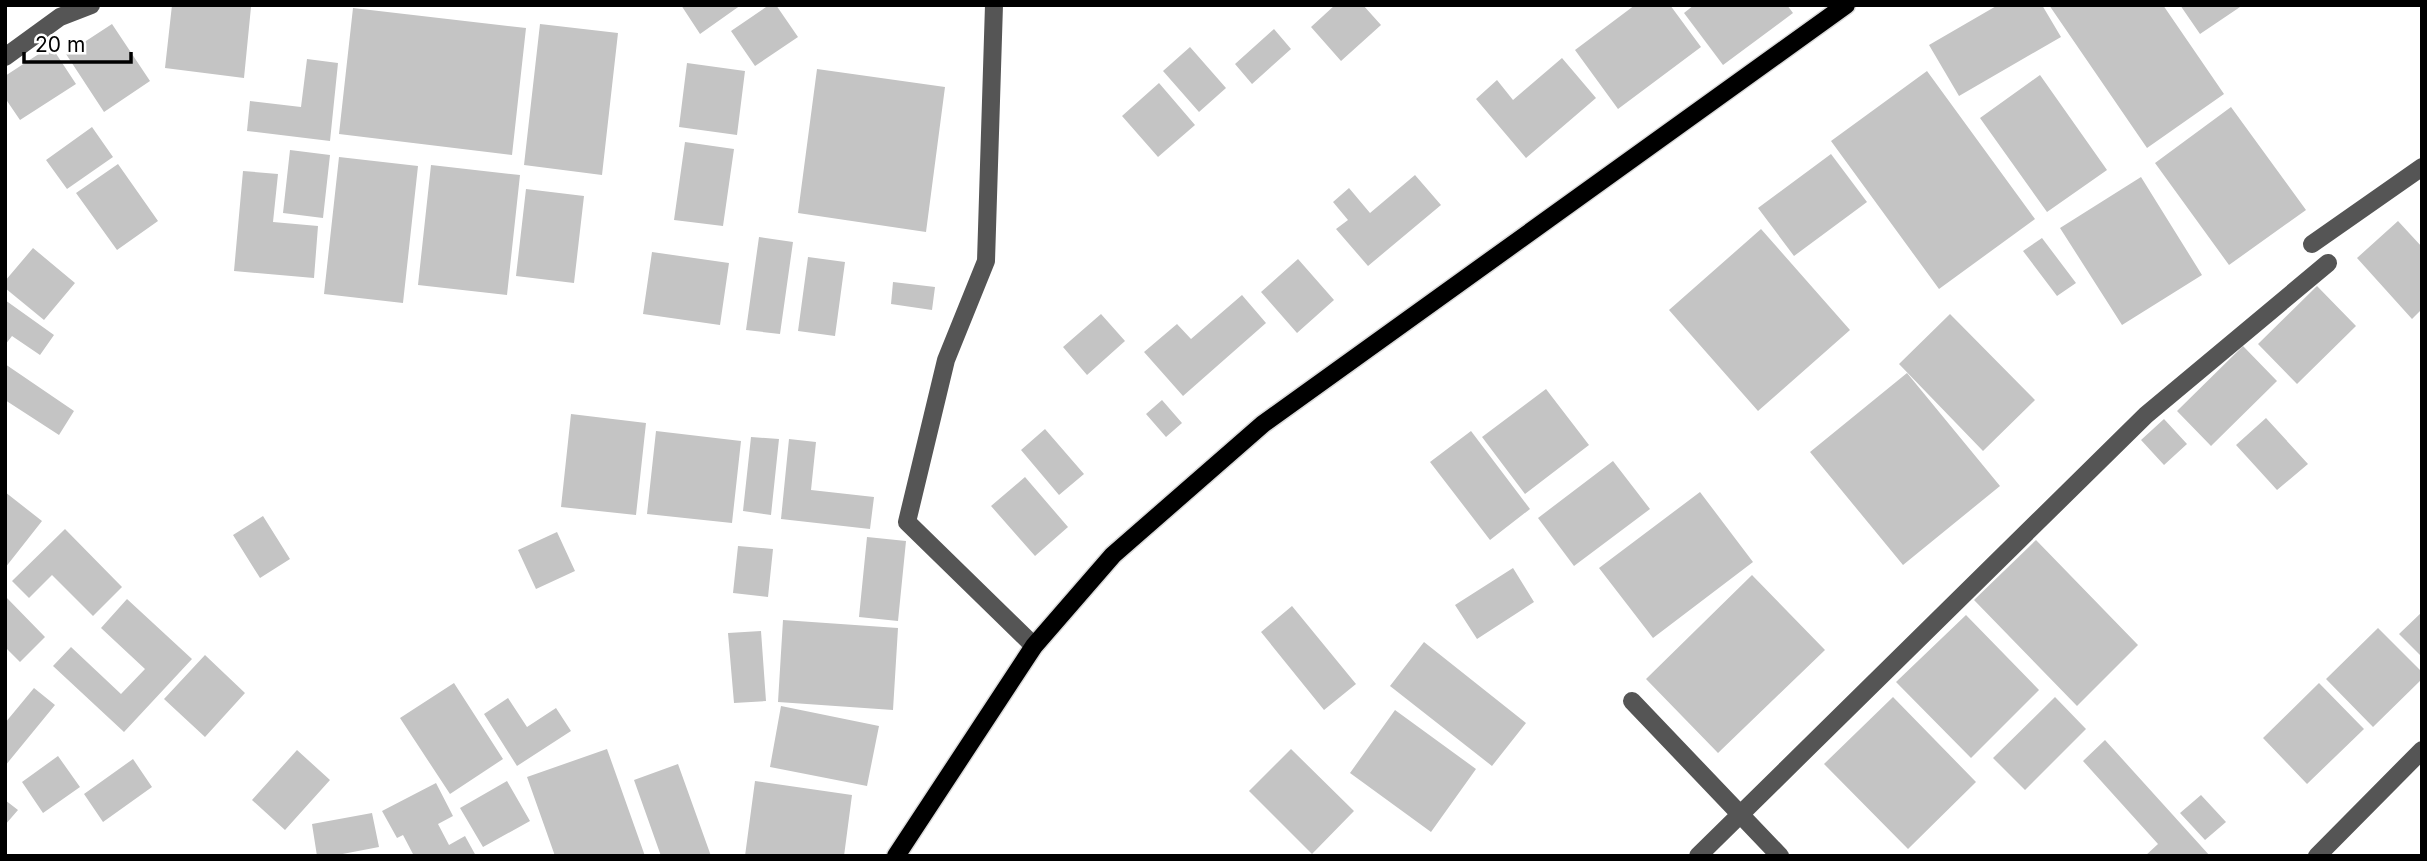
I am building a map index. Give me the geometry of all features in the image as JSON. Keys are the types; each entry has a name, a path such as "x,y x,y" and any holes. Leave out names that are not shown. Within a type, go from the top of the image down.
{"main road":[{"path":"896,856 1034,646 1113,555 1262,424 1846,5"}],"street":[{"path":"5,57 60,17 91,5"},
{"path":"994,5 986,261 946,360 907,522 1034,646"},
{"path":"2312,244 2422,167"},
{"path":"1698,856 2146,415 2328,263"},
{"path":"1633,701 1780,856"},
{"path":"2317,856 2422,750"}],"building":[{"path":"172,5 251,7 244,78 165,68"},
{"path":"681,5 741,5 700,34"},
{"path":"769,5 776,5 798,37 755,66 731,31"},
{"path":"1335,5 1363,5 1381,25 1341,61 1311,27"},
{"path":"1635,5 1670,5 1701,47 1618,109 1575,50"},
{"path":"1694,5 1787,5 1793,13 1723,65 1684,13"},
{"path":"1998,5 2042,5 2061,37 1959,96 1929,45"},
{"path":"2049,5 2163,5 2224,94 2147,148"},
{"path":"2180,5 2243,5 2200,34"},
{"path":"353,8 526,28 512,155 339,134"},
{"path":"112,24 150,81 104,112 66,54"},
{"path":"540,24 618,33 602,175 524,165"},
{"path":"1274,29 1291,49 1252,84 1235,64"},
{"path":"51,46 76,84 20,120 5,98 5,76"},
{"path":"1190,47 1226,88 1199,112 1163,71"},
{"path":"1562,58 1596,98 1526,158 1476,99 1497,80 1513,100"},
{"path":"307,59 338,63 330,141 247,131 250,101 301,107"},
{"path":"687,63 745,71 737,135 679,127"},
{"path":"817,69 945,87 926,232 798,213"},
{"path":"1927,71 2035,219 1939,289 1831,141"},
{"path":"2040,75 2107,170 2047,212 1980,118"},
{"path":"1159,83 1195,125 1158,157 1122,116"},
{"path":"2231,107 2306,210 2229,265 2155,163"},
{"path":"92,127 113,157 67,189 46,160"},
{"path":"685,142 734,149 723,226 674,220"},
{"path":"290,150 330,155 323,218 283,213"},
{"path":"1831,154 1867,202 1794,256 1758,208"},
{"path":"339,157 418,166 403,303 324,294"},
{"path":"118,164 158,221 117,250 76,193"},
{"path":"431,165 520,175 507,295 418,285"},
{"path":"243,171 278,174 273,222 318,226 314,278 234,271"},
{"path":"1415,175 1441,205 1368,266 1336,229 1348,220 1333,202 1349,188 1370,213"},
{"path":"2141,177 2202,275 2122,325 2060,228"},
{"path":"526,189 584,196 574,283 516,276"},
{"path":"2398,221 2422,247 2422,309 2412,319 2357,258"},
{"path":"1761,229 1850,330 1758,411 1669,310"},
{"path":"759,237 793,242 780,334 746,330"},
{"path":"2042,238 2076,283 2057,296 2023,251"},
{"path":"33,248 75,283 44,320 5,288 5,281"},
{"path":"652,252 729,263 720,325 643,314"},
{"path":"808,257 845,262 835,336 798,331"},
{"path":"1298,259 1334,300 1297,333 1261,292"},
{"path":"893,282 935,287 932,310 891,304"},
{"path":"2317,286 2356,326 2297,384 2258,344"},
{"path":"1242,295 1266,323 1183,396 1144,352 1177,324 1191,339"},
{"path":"5,300 54,335 40,355 12,336 5,345"},
{"path":"1101,314 1125,341 1087,375 1063,347"},
{"path":"1950,314 2035,400 1983,451 1899,364"},
{"path":"2243,346 2277,381 2211,446 2177,411"},
{"path":"5,364 74,411 59,435 5,400"},
{"path":"1907,373 2000,486 1903,565 1810,452"},
{"path":"1546,389 1589,445 1525,494 1482,437"},
{"path":"1162,400 1182,423 1166,437 1146,414"},
{"path":"571,414 646,423 636,515 561,507"},
{"path":"2266,418 2308,464 2277,490 2236,445"},
{"path":"2164,419 2187,444 2164,465 2141,440"},
{"path":"1045,429 1084,474 1059,495 1021,450"},
{"path":"656,431 741,441 732,523 647,514"},
{"path":"1471,431 1530,509 1490,540 1430,462"},
{"path":"751,437 779,439 771,515 743,511"},
{"path":"789,439 816,442 811,490 874,497 870,529 781,519"},
{"path":"1613,461 1650,509 1574,566 1538,518"},
{"path":"1025,477 1068,527 1035,556 991,506"},
{"path":"5,492 42,521 5,568"},
{"path":"1700,492 1753,562 1653,638 1599,568"},
{"path":"263,516 290,559 260,578 233,535"},
{"path":"65,529 122,587 93,616 52,575 29,598 12,581"},
{"path":"557,532 575,571 536,589 518,550"},
{"path":"867,537 906,541 898,621 859,617"},
{"path":"2036,540 2138,645 2077,706 1974,600"},
{"path":"738,546 773,549 768,597 733,593"},
{"path":"1513,568 1534,602 1477,639 1455,605"},
{"path":"1752,575 1825,650 1718,753 1646,679"},
{"path":"5,596 45,637 20,662 5,647"},
{"path":"127,599 192,659 124,732 53,666 71,647 121,694 145,669 101,628"},
{"path":"1292,606 1356,684 1324,710 1261,632"},
{"path":"2422,612 2422,657 2399,634"},
{"path":"1966,615 2039,690 1971,758 1896,682"},
{"path":"783,620 898,628 893,710 778,702"},
{"path":"2378,628 2422,672 2422,679 2373,727 2326,679"},
{"path":"761,631 766,701 734,703 728,633"},
{"path":"1424,642 1526,723 1492,766 1390,686"},
{"path":"205,655 245,693 205,737 164,699"},
{"path":"454,683 503,759 450,794 400,718"},
{"path":"2319,683 2364,729 2307,784 2263,738"},
{"path":"34,688 55,705 5,766 5,723"},
{"path":"1893,697 1976,782 1908,849 1824,764"},
{"path":"2055,697 2086,729 2025,790 1993,758"},
{"path":"508,698 527,727 556,708 571,731 517,766 484,714"},
{"path":"781,706 879,726 867,786 770,767"},
{"path":"1395,710 1476,769 1431,832 1350,773"},
{"path":"2105,740 2210,856 2145,856 2158,844 2083,761"},
{"path":"607,749 645,856 555,856 527,777"},
{"path":"1291,749 1354,811 1312,854 1249,791"},
{"path":"297,750 330,780 285,830 252,800"},
{"path":"58,756 80,787 43,813 22,782"},
{"path":"133,759 152,787 103,822 84,794"},
{"path":"678,764 711,856 661,856 634,780"},
{"path":"507,781 530,821 483,847 460,808"},
{"path":"755,781 852,795 844,856 745,856"},
{"path":"436,783 453,816 438,824 449,845 465,836 476,856 414,856 403,835 397,838 382,811"},
{"path":"2201,795 2226,822 2205,840 2180,813"},
{"path":"5,800 18,810 5,825"},
{"path":"372,813 379,847 332,856 317,856 312,824"}]}
